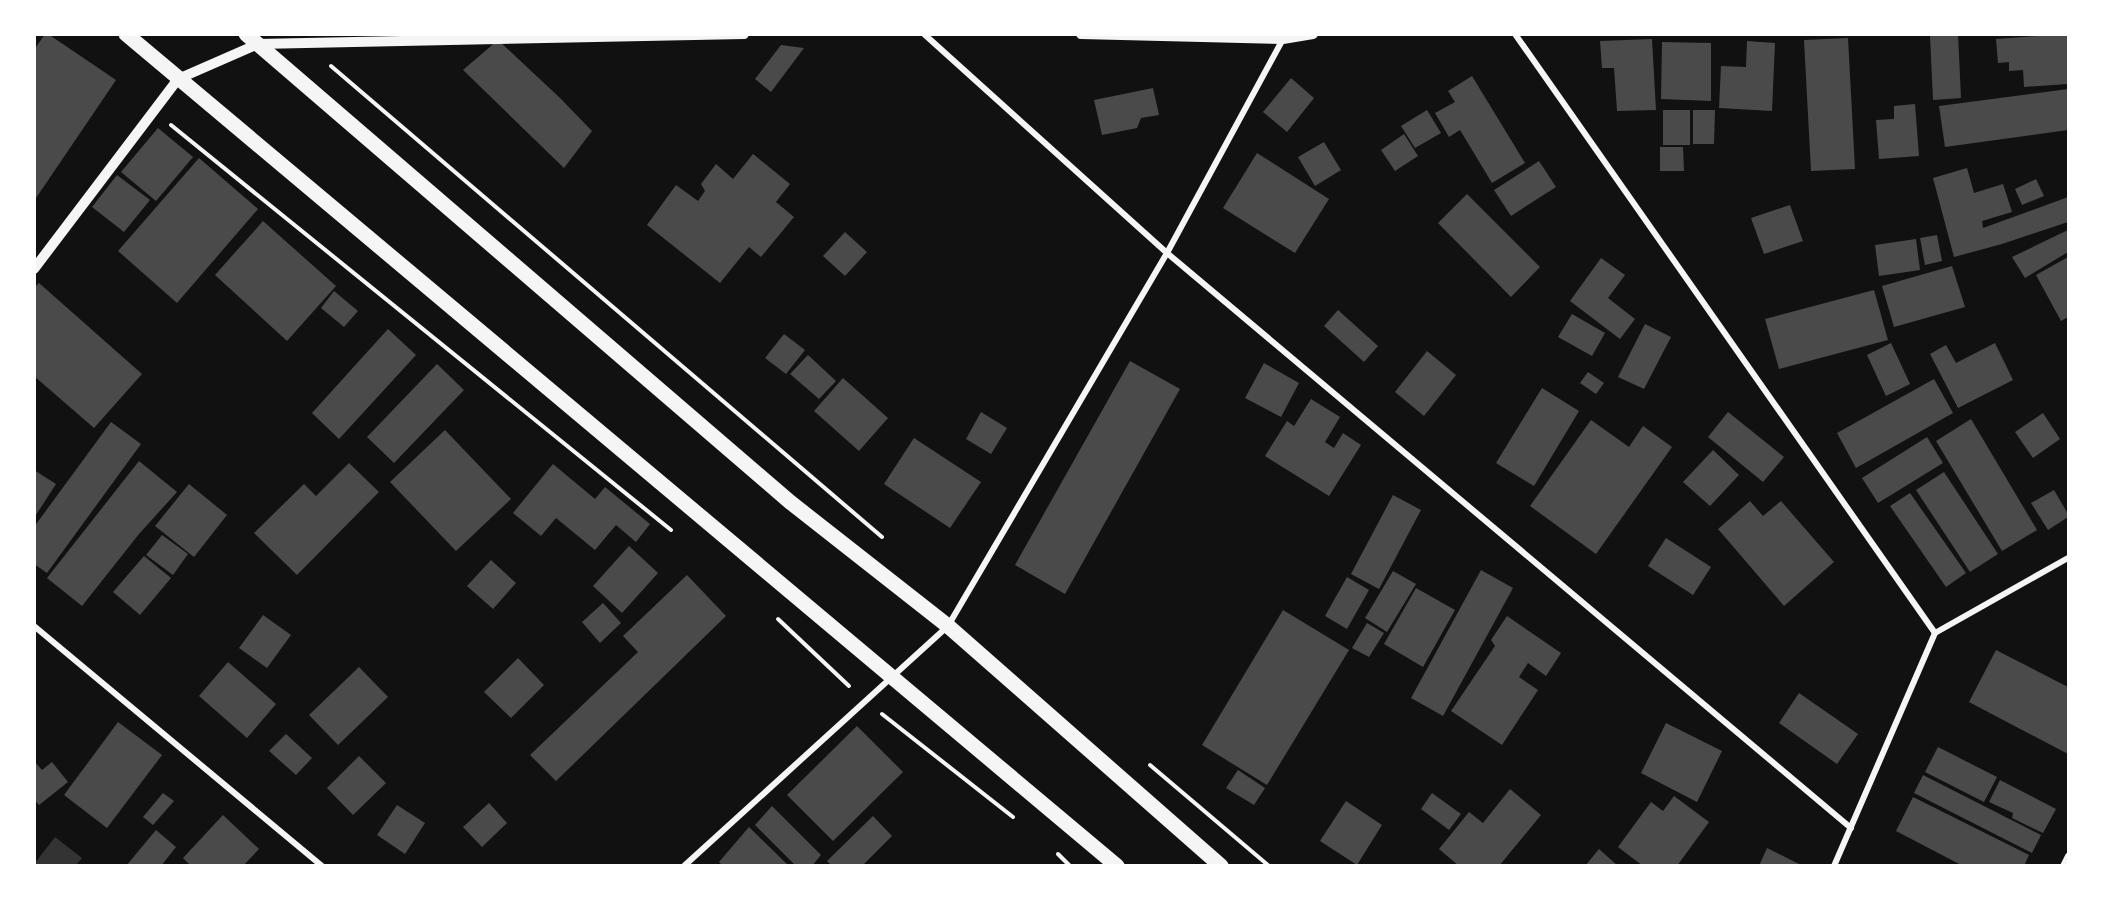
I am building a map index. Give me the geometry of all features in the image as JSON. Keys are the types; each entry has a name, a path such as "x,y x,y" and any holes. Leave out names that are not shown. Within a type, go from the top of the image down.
{"main road":[{"path":"126,34 1117,866"},
{"path":"252,39 790,502 948,626 1221,866"}],"street":[{"path":"34,269 178,79 252,39 305,43 744,34"},
{"path":"924,34 1167,253 1851,828"},
{"path":"1081,34 1283,39 1313,34"},
{"path":"1515,34 1935,633"},
{"path":"684,866 948,626 1167,253 1283,39"},
{"path":"1834,866 1935,633 2068,558"},
{"path":"34,626 322,866"},
{"path":"2063,866 2068,856"}],"path":[{"path":"305,43 888,542"},
{"path":"154,112 680,537"},
{"path":"771,613 866,701 1014,818"},
{"path":"1142,758 1269,866"},
{"path":"1056,852 1071,866"}],"shaded area":[{"path":"55,837 82,858 76,865 35,865"}],"building":[{"path":"45,34 116,80 34,201 34,50"},
{"path":"1958,34 1961,98 1933,100 1930,36"},
{"path":"2068,34 2068,84 2024,87 2023,70 2009,71 2009,62 1998,63 1996,39"},
{"path":"1848,38 1855,169 1811,171 1804,40"},
{"path":"1652,39 1656,110 1617,111 1614,68 1602,68 1600,41"},
{"path":"498,40 592,131 564,168 463,70"},
{"path":"1747,41 1775,43 1772,111 1719,108 1721,66 1746,67"},
{"path":"1662,42 1711,43 1711,101 1661,99"},
{"path":"781,45 804,48 771,92 755,79"},
{"path":"1472,76 1525,163 1492,183 1460,130 1449,137 1435,113 1455,102 1448,91"},
{"path":"1291,78 1314,98 1287,132 1263,112"},
{"path":"1153,88 1159,115 1141,118 1137,128 1102,135 1094,100"},
{"path":"2068,89 2068,130 1945,147 1939,106"},
{"path":"1915,104 1919,156 1879,159 1876,120 1894,119 1894,106"},
{"path":"1427,110 1441,133 1415,148 1401,126"},
{"path":"1663,110 1690,110 1690,145 1663,145"},
{"path":"1693,110 1715,110 1714,144 1693,144"},
{"path":"158,128 193,157 156,201 121,172"},
{"path":"1404,134 1418,156 1395,171 1381,150"},
{"path":"1324,142 1341,170 1315,186 1298,157"},
{"path":"1660,147 1683,147 1684,171 1660,171"},
{"path":"1257,153 1329,199 1295,253 1223,208"},
{"path":"753,154 790,184 776,202 794,217 761,257 749,247 720,283 647,225 676,185 698,201 705,191 701,184 716,164 733,179"},
{"path":"199,158 258,209 177,303 118,251"},
{"path":"1539,161 1556,187 1511,216 1494,190"},
{"path":"1967,168 1974,193 2003,184 2012,212 1982,221 1983,228 2068,197 2068,222 1954,257 1933,178"},
{"path":"117,175 150,200 124,232 92,207"},
{"path":"2036,179 2044,196 2022,205 2015,189"},
{"path":"1467,194 1540,267 1511,297 1438,223"},
{"path":"1790,205 1803,241 1764,254 1751,218"},
{"path":"263,221 336,286 287,341 215,275"},
{"path":"2068,230 2068,252 2025,278 2012,257"},
{"path":"845,232 867,252 845,276 823,256"},
{"path":"1937,235 1942,261 1925,265 1920,238"},
{"path":"1916,239 1920,270 1879,276 1875,245"},
{"path":"2068,257 2068,317 2061,321 2036,275"},
{"path":"1601,258 1625,275 1608,298 1635,319 1620,339 1570,301"},
{"path":"1952,266 1965,307 1894,327 1882,286"},
{"path":"39,283 142,374 94,428 34,376 34,288"},
{"path":"1874,290 1888,340 1779,369 1765,319"},
{"path":"334,291 358,311 344,327 321,308"},
{"path":"1338,310 1378,346 1364,362 1324,326"},
{"path":"1572,314 1605,333 1592,356 1558,337"},
{"path":"1645,324 1671,337 1644,389 1618,377"},
{"path":"388,329 416,355 339,439 312,413"},
{"path":"784,334 805,350 786,374 765,358"},
{"path":"1891,343 1910,384 1886,396 1867,355"},
{"path":"1995,343 2013,380 1958,408 1930,354 1946,345 1956,363"},
{"path":"1427,351 1456,375 1424,416 1395,392"},
{"path":"808,355 836,381 819,399 790,374"},
{"path":"1130,361 1180,389 1065,594 1015,565"},
{"path":"1264,363 1299,383 1281,417 1245,398"},
{"path":"437,364 464,390 394,463 367,437"},
{"path":"1588,372 1604,383 1596,394 1580,383"},
{"path":"843,378 888,418 859,451 814,411"},
{"path":"1934,379 1953,413 1856,468 1837,433"},
{"path":"1542,388 1579,411 1534,486 1496,463"},
{"path":"1311,399 1340,417 1325,442 1334,448 1343,433 1361,445 1329,496 1265,456 1287,421 1294,426"},
{"path":"981,412 1007,428 991,454 966,439"},
{"path":"1728,412 1784,457 1763,482 1708,437"},
{"path":"2043,413 2060,439 2033,458 2015,432"},
{"path":"1971,419 2037,530 2002,551 1936,441"},
{"path":"1591,420 1629,447 1643,426 1672,447 1596,554 1530,506"},
{"path":"111,422 141,444 47,573 34,564 34,527"},
{"path":"445,430 511,499 456,551 390,482"},
{"path":"1927,437 1943,463 1878,503 1862,478"},
{"path":"914,438 981,482 950,528 884,484"},
{"path":"1713,450 1739,475 1710,506 1683,482"},
{"path":"139,461 177,492 139,534 82,606 47,578"},
{"path":"349,463 379,492 297,575 254,533 304,484 316,496"},
{"path":"553,464 595,499 605,487 650,524 636,542 616,525 595,550 556,518 541,536 513,513"},
{"path":"34,470 56,484 34,518"},
{"path":"1944,472 1998,554 1970,572 1916,490"},
{"path":"189,484 227,515 194,557 155,526"},
{"path":"2054,490 2068,517 2048,530 2031,503"},
{"path":"1910,493 1966,573 1946,587 1890,506"},
{"path":"1393,495 1421,510 1379,589 1351,574"},
{"path":"1750,501 1763,516 1781,501 1834,562 1784,606 1718,529"},
{"path":"162,535 188,554 173,575 146,555"},
{"path":"1666,538 1711,567 1693,595 1648,566"},
{"path":"629,546 658,573 622,613 593,586"},
{"path":"144,556 171,578 140,615 113,592"},
{"path":"491,560 516,583 493,609 467,586"},
{"path":"1481,570 1513,588 1443,716 1411,698"},
{"path":"1393,571 1416,584 1387,632 1365,618"},
{"path":"687,575 726,616 556,781 530,755 638,652 623,636"},
{"path":"1347,577 1369,590 1347,629 1325,616"},
{"path":"1416,588 1455,610 1423,667 1384,644"},
{"path":"603,603 621,623 600,643 582,622"},
{"path":"1283,610 1349,650 1267,785 1202,745"},
{"path":"263,615 291,635 267,668 239,648"},
{"path":"1507,616 1561,653 1546,676 1528,663 1519,677 1538,690 1502,745 1451,711 1495,646 1491,640"},
{"path":"1367,623 1384,633 1369,657 1352,648"},
{"path":"1996,650 2068,687 2068,754 1969,702"},
{"path":"518,658 544,685 511,718 484,692"},
{"path":"228,662 276,704 247,738 199,696"},
{"path":"359,667 388,697 338,745 309,715"},
{"path":"1799,693 1858,734 1837,764 1779,723"},
{"path":"118,722 162,755 107,828 64,795"},
{"path":"1666,723 1722,751 1697,802 1641,773"},
{"path":"857,726 903,772 833,841 787,795"},
{"path":"286,734 312,758 296,775 269,751"},
{"path":"1938,747 1997,777 1984,802 1925,772"},
{"path":"359,756 386,783 353,815 327,788"},
{"path":"34,761 42,770 52,762 68,782 39,805 34,799"},
{"path":"1238,770 1265,788 1254,805 1226,788"},
{"path":"1923,775 2041,835 2032,853 1914,793"},
{"path":"2000,780 2056,809 2043,833 2012,818 2013,813 1989,802"},
{"path":"1510,789 1541,815 1499,866 1459,866 1439,849 1469,812 1483,823"},
{"path":"163,793 174,801 153,825 143,817"},
{"path":"1432,793 1461,814 1449,830 1421,809"},
{"path":"1674,796 1709,822 1677,866 1643,866 1618,847 1651,802 1663,811"},
{"path":"1913,797 2029,855 2024,866 1963,866 1896,831"},
{"path":"1346,801 1382,825 1357,865 1320,841"},
{"path":"489,803 507,823 482,847 463,827"},
{"path":"397,805 425,823 405,854 377,835"},
{"path":"772,806 821,855 812,866 796,866 755,825"},
{"path":"223,815 259,849 243,866 191,866 183,858"},
{"path":"873,816 892,836 862,866 832,866 827,861"},
{"path":"749,827 789,866 723,866 719,862"},
{"path":"156,830 176,847 161,866 126,866"},
{"path":"1767,848 1799,864 1798,866 1759,866"},
{"path":"1599,849 1618,866 1585,866"}]}
